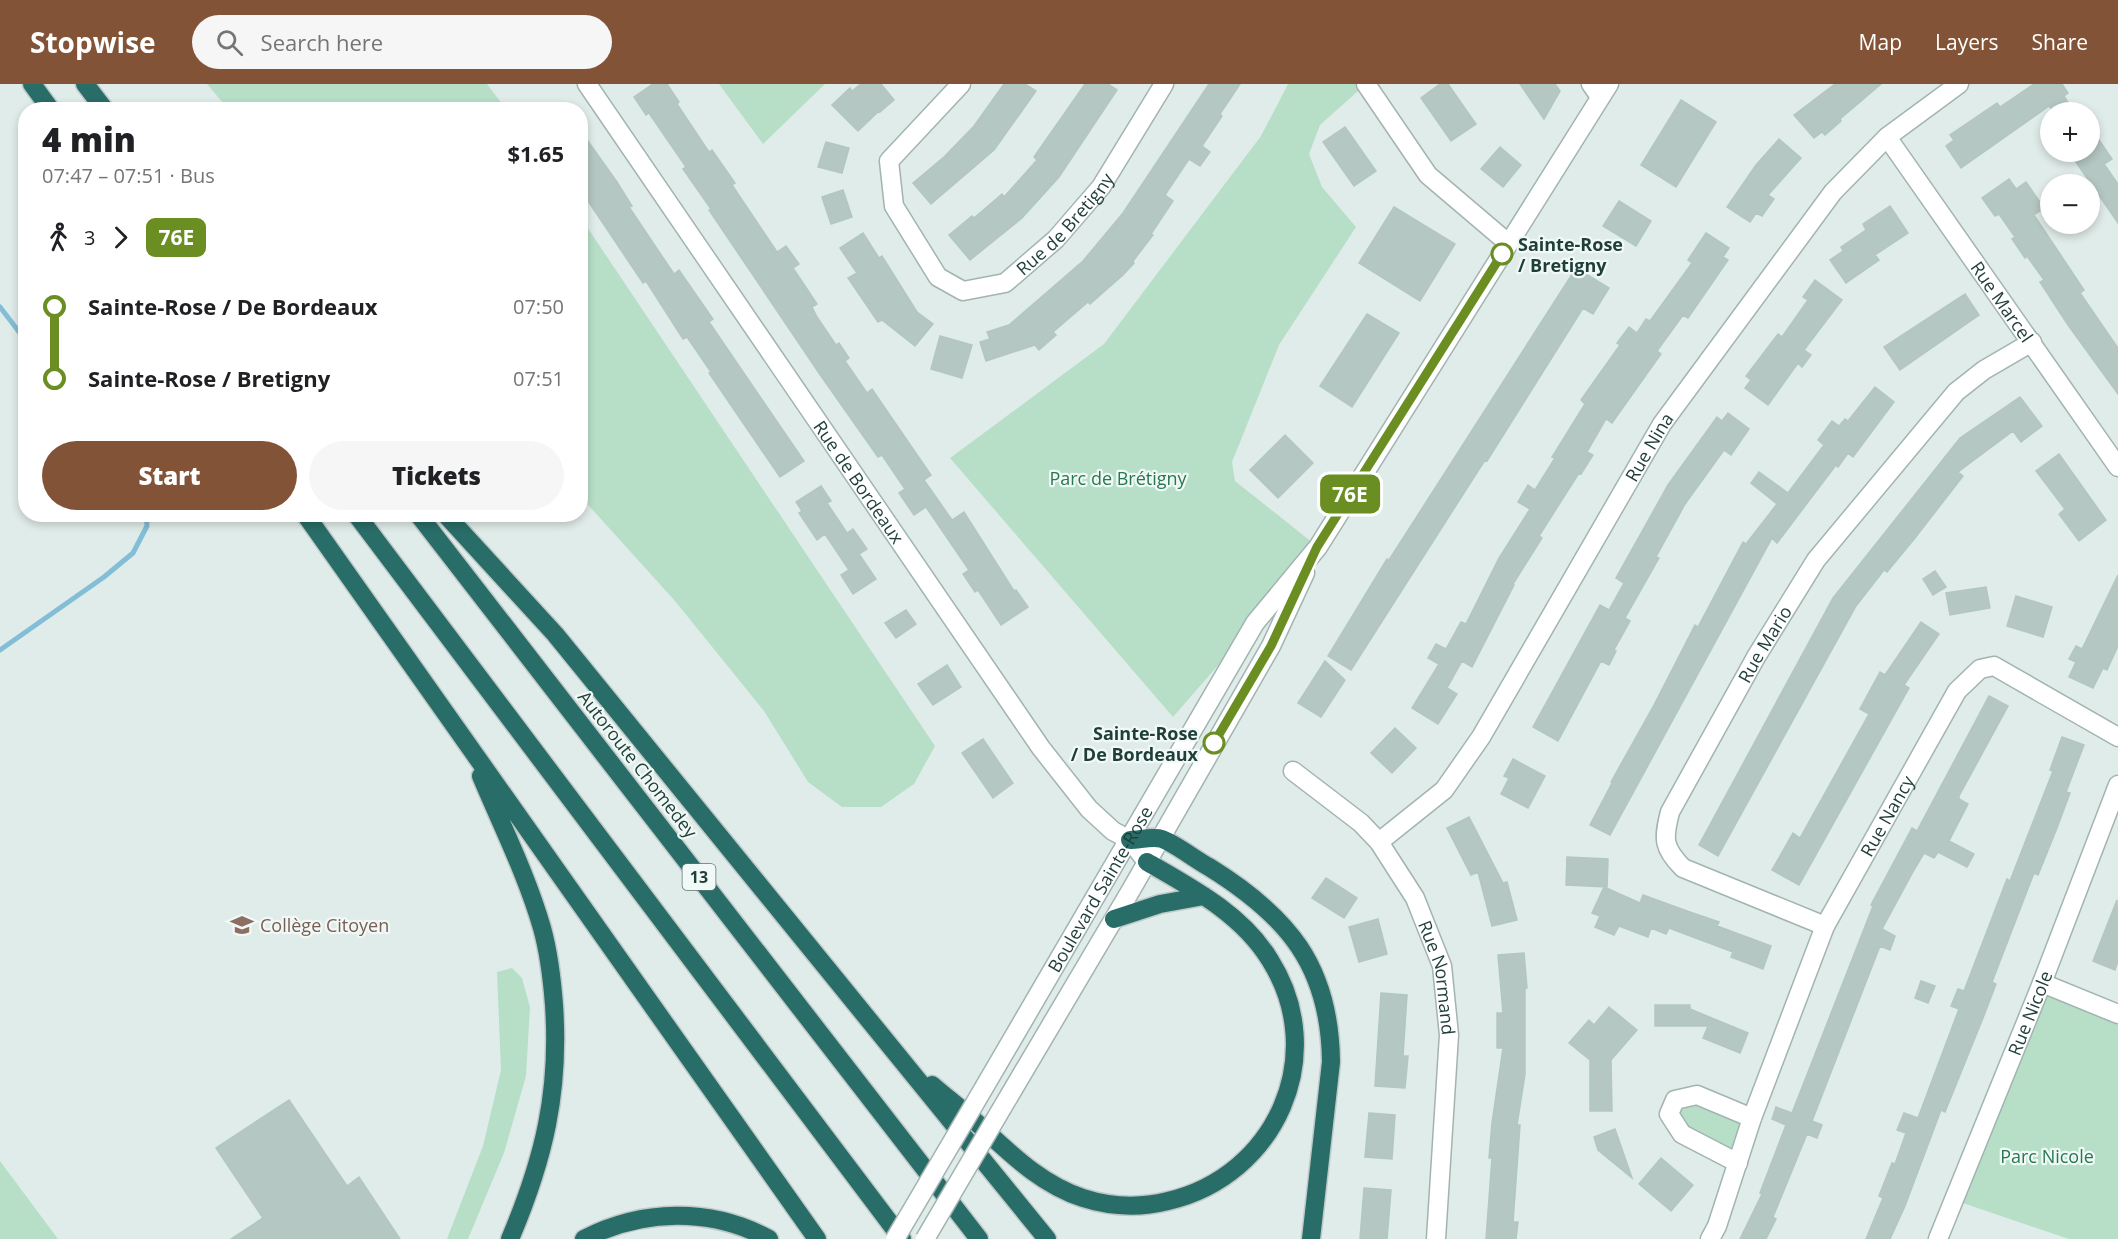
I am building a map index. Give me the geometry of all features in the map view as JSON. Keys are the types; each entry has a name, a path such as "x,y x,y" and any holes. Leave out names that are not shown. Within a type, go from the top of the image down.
{"highway":[{"path":"32,84 45,102"},
{"path":"85,84 99,102"},
{"path":"311,522 817,1239"},
{"path":"362,522 902,1239"},
{"name":"Autoroute Chomedey","path":"424,522 979,1239"},
{"path":"453,522 555,634 1047,1239"},
{"path":"467,744 536,908 547,952 553,993 555,1058 548,1127 536,1173 510,1239"},
{"path":"1130,840 1161,838 1247,892 1273,914 1313,970 1328,1021 1331,1062 1311,1239"},
{"path":"900,1059 976,1122 1017,1161 1067,1192 1111,1205 1144,1205 1174,1200 1222,1180 1247,1160 1275,1123 1287,1096 1294,1064 1295,1041 1289,1001 1271,961 1242,926 1204,896 1147,862"},
{"path":"1114,919 1160,904 1204,896"},
{"path":"584,1239 620,1223 659,1216 703,1218 726,1222 744,1227 769,1239"}],"street":[{"name":"Rue de Bordeaux","path":"587,84 1041,748 1089,809 1113,831 1130,840 1147,862"},
{"name":"Rue de Bretigny","path":"961,84 889,161 894,206 938,277 963,291 1005,283 1056,239 1101,187 1164,84"},
{"path":"1366,84 1428,175 1508,243"},
{"name":"Rue Nina","path":"1379,842 1444,790 1481,737 1662,424 1833,192 1887,137 1959,84"},
{"name":"Boulevard Sainte-Rose","path":"895,1239 1255,623 1317,547 1508,243 1600,88"},
{"name":"Rue Marcel","path":"1887,137 2118,467"},
{"name":"Rue Mario","path":"1825,926 1683,868 1669,854 1664,835 1670,812 1756,657 1816,560 1956,392 1984,370 2032,342"},
{"name":"Boulevard Sainte-Rose","path":"925,1239 1114,919 1271,646 1317,547"},
{"name":"Rue Nancy","path":"1710,1239 1717,1227 1752,1118 1825,926 1957,691 1980,669 1994,666 2118,736"},
{"name":"Rue Normand","path":"1293,771 1361,823 1379,842 1415,898 1442,966 1449,1035 1436,1239"},
{"name":"Rue Nicole","path":"1938,1239 2042,982 2118,785"},
{"path":"2042,982 2118,1014"},
{"path":"1738,1162 1682,1134 1669,1114 1674,1100 1697,1095 1752,1118"}],"green space":[{"path":"207,84 487,84 501,102 222,102"},
{"path":"719,84 825,84 763,144"},
{"name":"Parc de Brétigny","path":"1288,84 1366,84 1320,125 1309,154 1322,187 1356,227 1279,345 1232,462 1235,481 1318,547 1173,717 950,458 1104,344 1261,136"},
{"path":"588,228 935,746 914,784 881,807 842,807 808,782 764,711 675,601 588,505"},
{"path":"512,968 522,978 530,1007 526,1076 504,1153 468,1239 447,1239 483,1146 501,1070 497,972"},
{"name":"Parc Nicole","path":"2042,983 2118,1014 2118,1239 2069,1239 1954,1200"},
{"path":"1697,1095 1752,1118 1738,1163 1682,1134 1675,1100"},
{"path":"0,1161 58,1239 0,1239"}],"building":[{"path":"653,84 667,84 679,102 677,104 709,152 712,150 735,183 732,185 777,252 786,246 799,264 793,268 817,304 812,307 817,317 836,345 839,343 849,358 845,361 867,393 872,389 931,475 924,480 952,520 964,512 1014,591 1016,590 1028,607 1001,625 978,590 975,592 963,574 969,570 926,507 914,515 899,493 905,489 882,455 878,457 821,376 709,210 711,209 683,169 686,167 649,113 646,115 634,97"},
{"path":"861,84 881,84 894,100 858,131 832,105 850,88 852,91"},
{"path":"1004,84 1025,84 1036,91 994,150 931,204 913,183 944,157 974,126"},
{"path":"1085,84 1108,84 1117,90 1059,177 1022,218 970,260 949,235 972,216 974,218 1002,194 1004,197 1037,160 1034,157"},
{"path":"1209,84 1240,84 1202,146 1210,152 1200,166 1189,159 1165,195 1173,201 1151,234 1153,235 1133,261 1134,263 1090,304 1088,302 1053,332 1056,335 1039,350 1035,345 986,361 980,342 990,339 987,332 1009,325 1083,261 1123,213"},
{"path":"1440,84 1448,84 1476,124 1451,141 1421,98"},
{"path":"1520,84 1555,84 1560,91 1544,119"},
{"path":"1835,84 1881,84 1825,135 1822,132 1814,138 1794,115"},
{"path":"2034,84 2062,84 2068,93 2064,96 2068,102 2040,102 2040,112 1961,168 1946,146 1954,140 1950,135 1997,103 2000,107"},
{"path":"1681,100 1716,122 1676,187 1641,165"},
{"path":"1345,127 1376,171 1354,186 1323,142"},
{"path":"1779,139 1801,158 1768,195 1774,199 1762,216 1756,213 1750,222 1727,207 1756,165"},
{"path":"588,141 617,182 632,206 629,207 674,274 679,270 713,319 709,322 804,461 780,477 687,337 683,339 646,281 643,283 588,201"},
{"path":"2100,141 2112,159 2104,164 2118,184 2118,223 2100,197 2100,174 2084,174 2076,162 2100,162"},
{"path":"826,142 849,148 842,173 818,167"},
{"path":"1500,147 1521,165 1503,187 1481,169"},
{"path":"2009,179 2016,189 2026,182 2040,202 2040,211 2034,215 2040,224 2040,234 2047,234 2084,290 2080,293 2118,348 2118,394 2068,325 2040,282 2044,280 2012,239 2015,237 1999,214 1995,216 1982,198"},
{"path":"843,190 852,217 831,224 822,197"},
{"path":"1619,201 1651,221 1636,246 1603,226"},
{"path":"1890,206 1908,233 1875,255 1879,260 1846,283 1830,260 1843,251 1841,247 1866,230 1863,224"},
{"path":"1394,207 1455,244 1420,301 1359,263"},
{"path":"863,233 879,258 882,256 917,312 933,324 915,346 882,320 878,322 848,278 857,273 840,248"},
{"path":"1706,233 1729,248 1723,257 1728,260 1688,318 1683,315 1657,351 1661,354 1612,423 1606,419 1587,452 1593,455 1539,536 1542,538 1513,584 1472,667 1462,661 1447,688 1457,694 1438,724 1412,708 1439,664 1428,658 1436,644 1446,649 1461,622 1466,624 1499,558 1530,509 1518,502 1528,485 1535,490 1555,458 1552,457 1585,404 1581,400 1620,345 1617,343 1629,327 1637,333 1646,319 1650,321 1692,263 1688,260"},
{"path":"1576,268 1609,288 1593,314 1583,308 1351,670 1328,656 1387,559 1389,560"},
{"path":"1815,280 1842,300 1804,350 1811,355 1802,367 1798,363 1768,405 1745,388 1751,380 1746,376 1778,334 1782,337 1808,300 1803,297"},
{"path":"1965,294 1979,315 1900,370 1884,347"},
{"path":"1367,314 1399,333 1352,407 1320,386"},
{"path":"940,336 972,345 962,378 931,369"},
{"path":"1875,387 1894,402 1853,457 1848,453 1838,467 1836,465 1777,543 1772,538 1610,835 1590,825 1695,625 1698,627 1743,542 1746,544 1777,504 1751,483 1759,472 1788,493 1824,445 1818,440 1832,421 1839,426 1845,419 1848,421"},
{"path":"2020,397 2042,426 2021,442 2013,431 1958,472 1963,476 1915,538 1887,572 1884,570 1856,606 1718,856 1699,845 1833,598 1960,438"},
{"path":"1728,413 1749,429 1731,455 1724,450 1685,504 1656,557 1659,558 1625,618 1630,621 1614,650 1616,651 1609,665 1601,661 1558,741 1533,727 1600,605 1609,610 1624,583 1616,578 1668,485 1717,417 1722,421"},
{"path":"1285,435 1313,463 1278,498 1250,470"},
{"path":"2059,454 2106,520 2079,541 2059,514 2065,509 2036,471"},
{"path":"821,486 831,501 827,503 847,533 853,529 867,549 859,554 876,579 853,594 841,575 849,570 825,534 817,540 799,513 802,511 796,502"},
{"path":"1935,571 1946,587 1933,595 1923,579"},
{"path":"2118,575 2118,646 2107,670 2103,668 2093,688 2069,677 2076,662 2069,659 2076,646 2082,649"},
{"path":"1986,587 1990,608 1950,615 1946,593"},
{"path":"2016,596 2052,607 2043,637 2007,626"},
{"path":"906,610 916,624 896,638 885,623"},
{"path":"1921,622 1939,634 1904,685 1909,688 1799,885 1772,870 1793,833 1800,838 1869,714 1860,709 1880,672 1885,675"},
{"path":"1325,661 1345,680 1321,717 1298,703"},
{"path":"947,665 961,687 933,705 918,684"},
{"path":"1989,696 2008,706 1959,796 1959,799 1968,804 1949,841 1974,854 1967,867 1938,852 1934,858 1924,853 1882,929 1895,936 1890,950 1880,946 1812,1121 1822,1125 1817,1138 1807,1134 1773,1217 1776,1219 1766,1239 1740,1239 1762,1194 1760,1193 1786,1125 1772,1119 1776,1107 1792,1113 1873,906 1871,905 1912,828 1917,831"},
{"path":"1395,728 1416,748 1392,773 1371,753"},
{"path":"2062,737 2084,745 2066,792 2070,793 2057,828 2038,875 2034,873 1992,982 1996,984 1983,1018 1945,1112 1941,1110 1905,1206 1890,1239 1866,1239 1883,1198 1879,1196 1892,1163 1895,1164 1906,1133 1897,1130 1904,1113 1918,1118 1959,1009 1951,1006 1958,989 1964,991 2007,879 2010,881 2053,771 2050,770"},
{"path":"983,739 1013,783 993,798 962,753"},
{"path":"1513,759 1545,776 1528,808 1501,794 1509,778 1504,776"},
{"path":"1469,817 1503,883 1507,882 1517,920 1492,926 1478,872 1471,875 1447,828"},
{"path":"1567,857 1608,859 1607,887 1566,885"},
{"path":"1326,878 1357,898 1344,918 1312,898"},
{"path":"1604,887 1640,903 1643,895 1719,922 1717,926 1771,946 1763,969 1731,957 1733,952 1669,928 1666,934 1651,928 1648,937 1619,926 1614,935 1595,927 1600,916 1592,913"},
{"path":"2117,900 2118,961 2115,970 2093,961"},
{"path":"1378,919 1387,954 1359,962 1349,927"},
{"path":"1524,953 1527,988 1525,988 1525,1074 1517,1125 1520,1125 1513,1222 1518,1222 1516,1239 1486,1239 1492,1158 1489,1158 1492,1123 1503,1048 1497,1048 1497,1013 1503,1013 1498,955"},
{"path":"1921,981 1935,986 1928,1003 1915,998"},
{"path":"1381,993 1407,995 1403,1056 1408,1056 1405,1088 1375,1086"},
{"path":"1655,1005 1690,1005 1690,1009 1748,1033 1740,1053 1703,1038 1708,1026 1655,1026"},
{"path":"1609,1007 1637,1030 1611,1060 1612,1111 1590,1111 1590,1060 1569,1043 1589,1020 1594,1025"},
{"path":"289,1100 347,1186 359,1177 400,1239 231,1239 263,1218 216,1148"},
{"path":"1369,1113 1395,1115 1392,1159 1365,1157"},
{"path":"1615,1129 1632,1178 1598,1150 1594,1137"},
{"path":"1661,1158 1693,1185 1671,1211 1639,1184"},
{"path":"1364,1188 1391,1190 1387,1239 1360,1239"}],"waterway":[{"path":"0,307 18,331"},
{"path":"0,650 104,577 133,553 147,526 147,522"}],"bus line":[{"name":"76E","path":"1214,743 1271,646 1317,547 1502,254"}],"place":[{"name":"Sainte-Rose / Bretigny","path":"1502,254"},
{"name":"Sainte-Rose / De Bordeaux","path":"1214,743"},
{"name":"Collège Citoyen","path":"242,925"}]}
